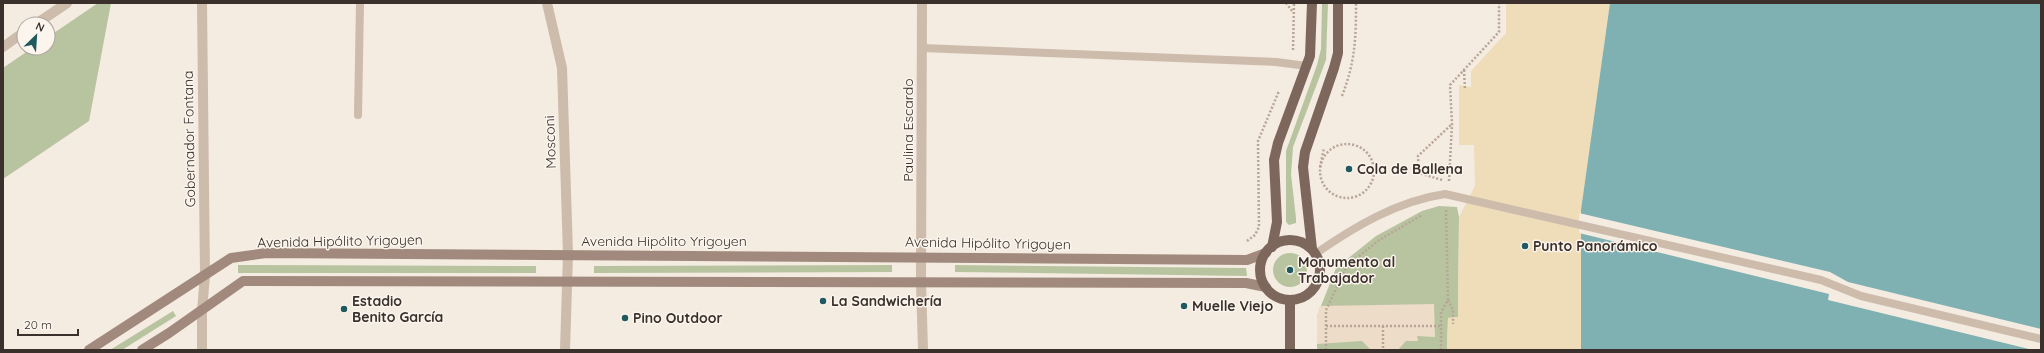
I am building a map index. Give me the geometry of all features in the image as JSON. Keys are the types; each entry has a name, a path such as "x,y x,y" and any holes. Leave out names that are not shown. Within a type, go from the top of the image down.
{"main road":[{"path":"1266,287 1260,270 1269,250 1277,222 1274,160 1278,143 1310,56 1312,3"},
{"path":"142,350 202,311 243,281 1246,284 1266,287 1280,298 1290,300 1305,296 1317,283 1320,266 1314,252 1304,160 1310,132 1334,68 1338,53 1338,3"},
{"path":"1269,250 1279,242 1297,241 1314,252"},
{"name":"Avenida Hipólito Yrigoyen","path":"89,350 232,258 266,253 922,256 1246,260 1269,250"},
{"path":"1290,300 1290,350"}],"street":[{"path":"48,16 67,3"},
{"name":"Gobernador Fontana","path":"202,3 205,275 202,311 202,350"},
{"name":"Mosconi","path":"547,3 562,68 568,254 565,350"},
{"name":"Paulina Escardo","path":"922,3 921,282 923,350"},
{"path":"3,47 16,38"}],"lane":[{"path":"358,115 360,3"},
{"path":"922,48 1276,62 1307,66"},
{"path":"1314,252 1356,227 1406,204 1425,197 1445,194 1821,280 1861,296 2041,339"}],"path":[{"path":"1286,3 1293,12"},
{"path":"1452,124 1418,156 1419,173 1450,182 1452,124 1450,84 1499,32 1499,3"},
{"path":"1464,70 1465,90"},
{"path":"1343,144 1360,148 1372,160 1374,168 1374,177 1367,190 1354,197 1347,198 1331,192 1322,182 1320,174 1323,159 1328,152 1343,144"},
{"path":"1440,209 1446,208 1448,300 1453,310 1453,324"},
{"path":"1326,350 1326,310 1345,270 1352,262 1379,240 1428,213"},
{"path":"1441,350 1441,312 1448,300"},
{"path":"1326,326 1441,326"},
{"path":"1383,326 1383,350"}],"green space":[{"path":"98,3 111,3 89,121 3,179 3,68 20,56 56,56 56,32"},
{"path":"1322,3 1328,3 1326,60 1293,147 1291,174 1296,223 1289,225 1286,222 1286,151 1317,65 1321,49"},
{"path":"1439,206 1457,207 1459,217 1458,317 1448,318 1447,350 1317,350 1317,316 1336,268 1376,236 1422,211"},
{"path":"1293,253 1302,258 1306,263 1306,277 1302,282 1297,286 1287,287 1283,286 1274,277 1273,267 1274,263 1283,254"},
{"path":"238,265 536,266 536,273 238,273"},
{"path":"892,265 892,272 594,273 594,266"},
{"path":"955,265 1246,268 1247,276 955,272"},
{"path":"173,311 176,316 122,350 110,350"}],"sand":[{"path":"1506,3 1610,3 1581,210 1581,350 1447,350 1448,318 1458,317 1459,217 1475,186 1474,145 1459,145 1459,85 1471,87 1471,71 1506,33"}],"shaded area":[{"path":"1434,304 1435,337 1417,336 1418,341 1406,341 1398,350 1371,350 1362,341 1317,344 1317,316 1320,306"}],"water":[{"path":"1610,3 2041,3 2041,350 1581,350 1581,210"}],"pier":[{"path":"1579,213 1830,272 1848,282 2041,329 2041,350 2033,350 1828,300 1829,294 1579,233"}],"place":[{"name":"Cola de Ballena","path":"1349,169"},
{"name":"Punto Panorámico","path":"1525,246"},
{"name":"Monumento al Trabajador","path":"1290,270"},
{"name":"La Sandwichería","path":"823,301"},
{"name":"Muelle Viejo","path":"1184,306"},
{"name":"Estadio Benito García","path":"344,309"},
{"name":"Pino Outdoor","path":"625,318"}]}
